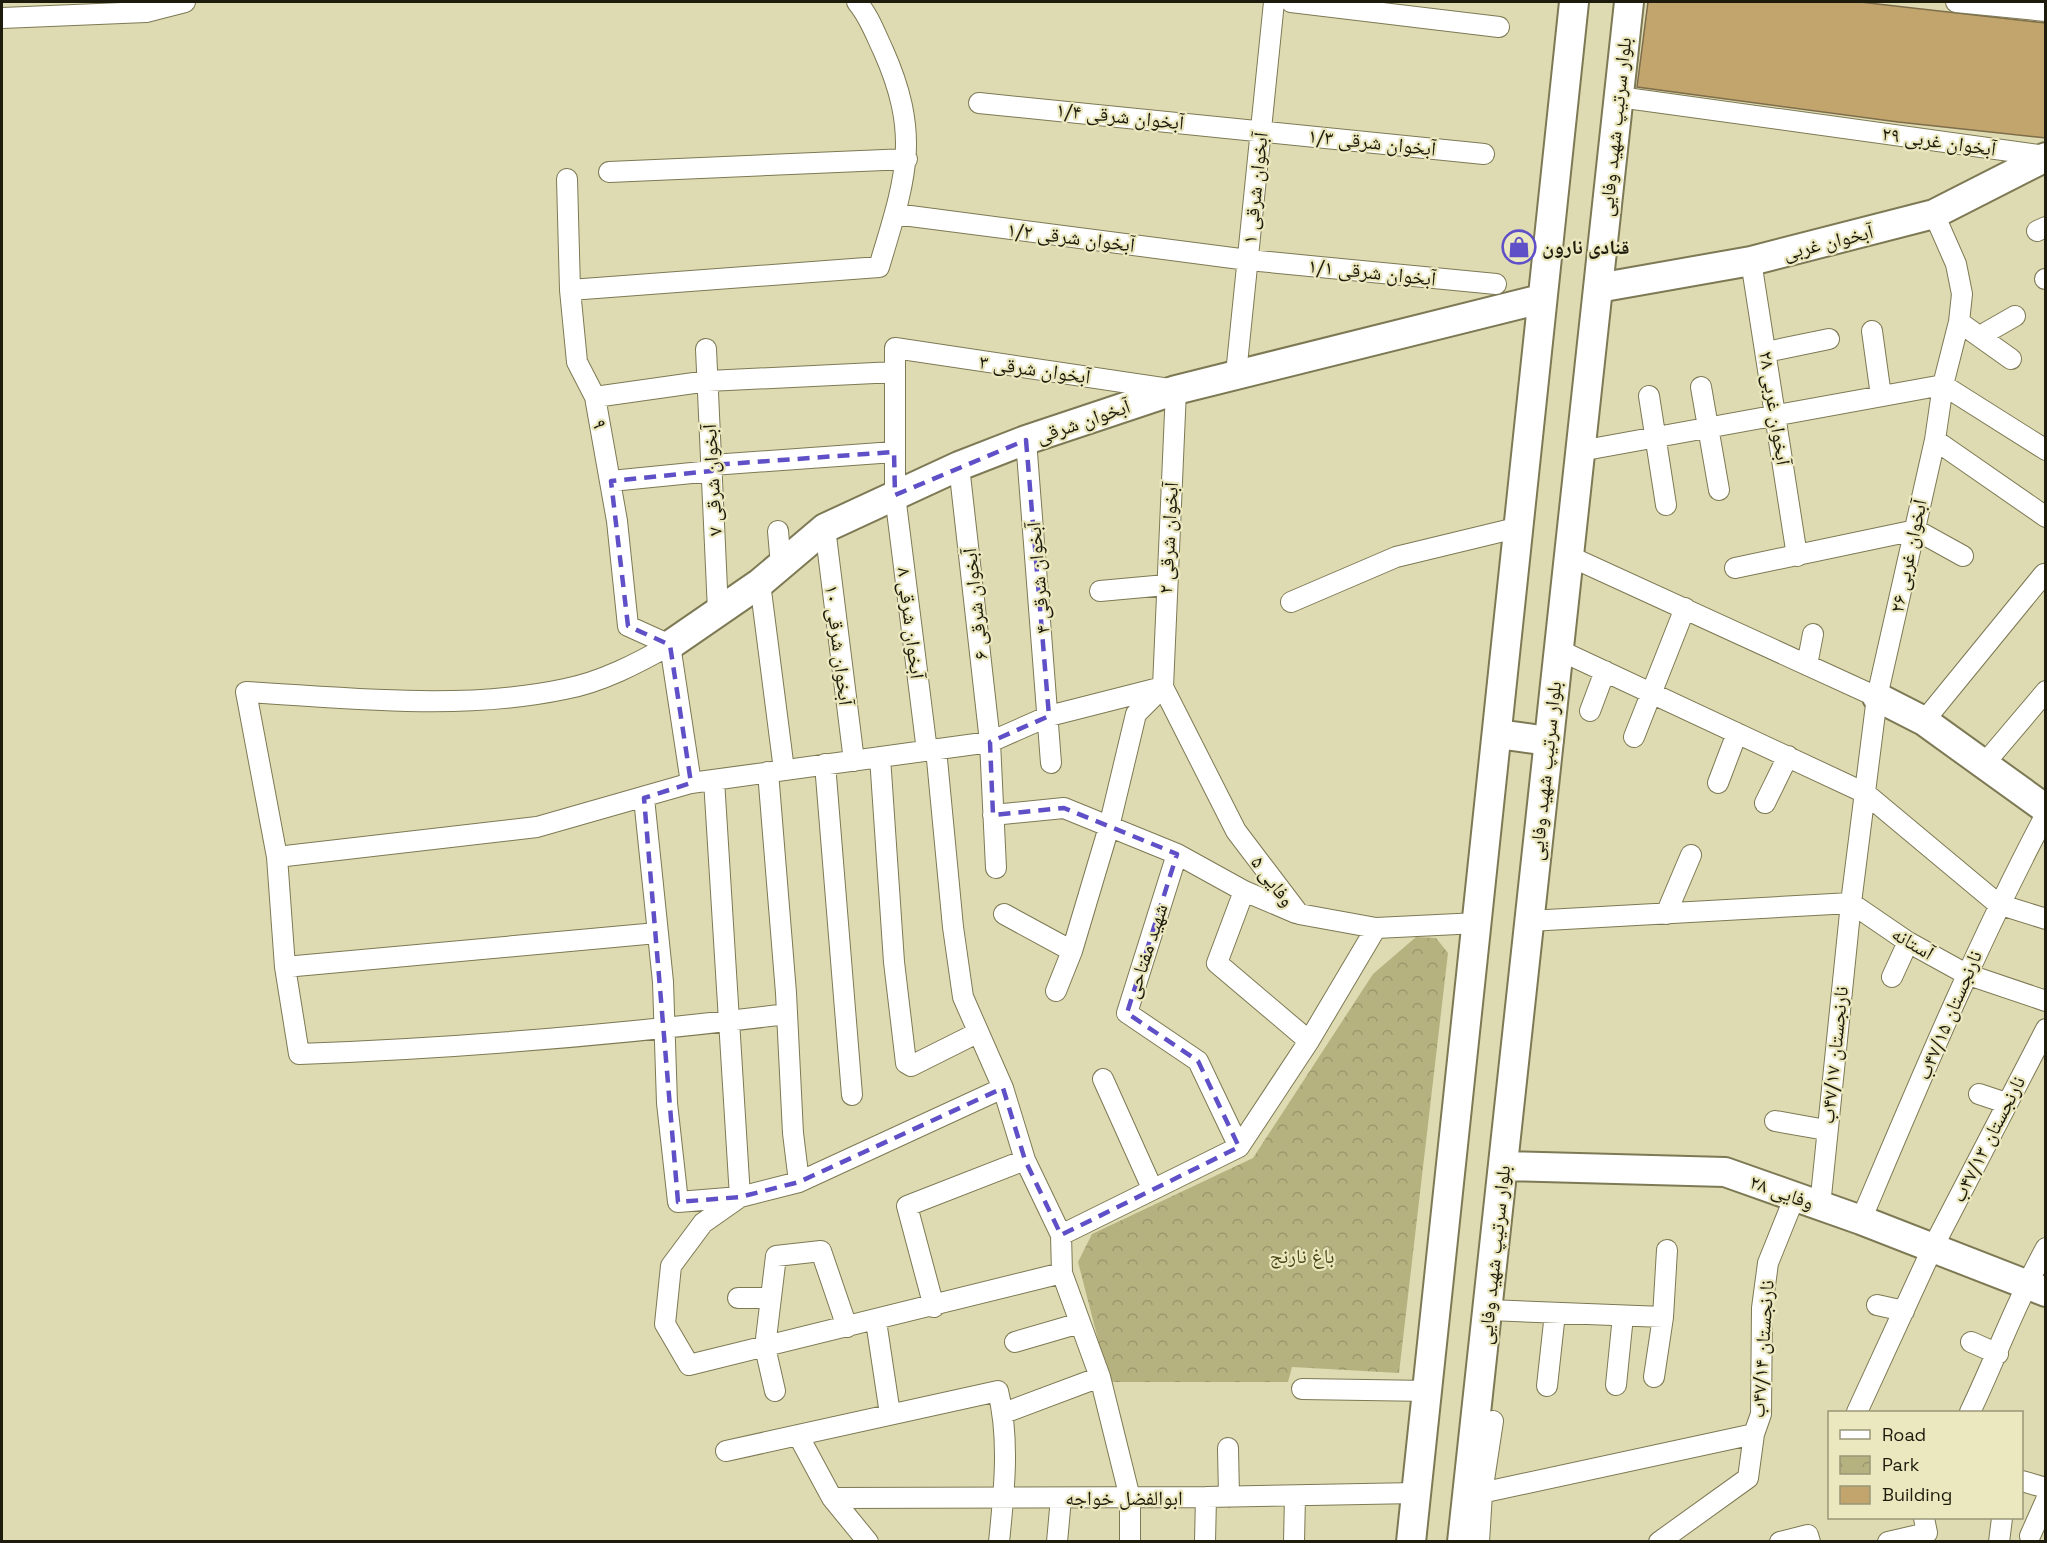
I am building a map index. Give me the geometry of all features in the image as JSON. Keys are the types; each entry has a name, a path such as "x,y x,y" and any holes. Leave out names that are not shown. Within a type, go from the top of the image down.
{"main road":[{"path":"1411,1542 1429,1391 1520,527 1541,299 1574,2"},
{"name":"بلوار سرتیپ شهید وفایی","path":"1462,1542 1475,1494 1488,1310 1629,2"},
{"name":"آبخوان غربی","path":"1598,288 1751,261 1934,214 2046,157"},
{"name":"آبخوان شرقی","path":"670,645 771,575 825,528 960,466 1026,440 1176,390 1541,299"},
{"path":"1877,697 1924,721 2046,809"},
{"path":"1498,734 1549,741"},
{"name":"وفایی ۲۸","path":"1504,1166 1725,1172 1861,1220 2036,1287"}],"street":[{"path":"2,18 146,12 185,2"},
{"path":"570,290 879,267 895,214 907,159 906,123 897,81 867,14 857,2"},
{"name":"آبخوان شرقی ۱","path":"1236,374 1274,2"},
{"path":"1291,2 1499,27"},
{"path":"1956,2 2046,11"},
{"name":"آبخوان غربی ۲۹","path":"1619,98 2046,157"},
{"name":"آبخوان شرقی ۱/۴","path":"979,103 1261,131"},
{"name":"آبخوان شرقی ۱/۳","path":"1261,131 1484,154"},
{"path":"609,172 907,159"},
{"name":"۹","path":"567,179 570,290 577,362 595,397 611,481 628,626 670,645"},
{"name":"آبخوان شرقی ۱/۲","path":"895,214 1248,260"},
{"name":"آبخوان غربی ۲۶","path":"1851,903 1877,697 1916,530 1935,440 1943,385 1959,322 1962,294 1956,264 1934,214"},
{"name":"آبخوان شرقی ۱/۱","path":"1248,260 1496,285"},
{"name":"آبخوان غربی ۲۸","path":"1751,261 1797,555"},
{"path":"1980,336 2015,316"},
{"path":"1959,322 2011,358"},
{"path":"1872,331 1881,396"},
{"path":"1766,352 1829,339"},
{"name":"آبخوان شرقی ۸","path":"895,348 895,495 932,750 963,997 1003,1088 1025,1160 1060,1235"},
{"name":"آبخوان شرقی ۳","path":"895,348 1176,390"},
{"name":"آبخوان شرقی ۷","path":"706,349 718,611"},
{"path":"595,397 708,381 895,372"},
{"path":"1580,451 1943,385 2046,450"},
{"path":"1701,387 1719,490"},
{"name":"آبخوان شرقی ۲","path":"1163,687 1176,390"},
{"path":"1649,396 1666,505"},
{"name":"آبخوان شرقی ۴","path":"1026,440 1051,763"},
{"path":"1935,440 2046,517"},
{"path":"611,481 712,468 894,452"},
{"name":"آبخوان شرقی ۶","path":"960,466 990,742 996,868"},
{"path":"1291,602 1396,557 1520,527"},
{"name":"آبخوان شرقی ۱۰","path":"825,528 854,761"},
{"path":"1735,568 1916,530 1964,556"},
{"path":"778,531 771,575 776,771 793,1133 800,1182"},
{"path":"1569,556 1877,697"},
{"path":"1924,721 2044,574"},
{"path":"1100,591 1166,585"},
{"path":"1634,737 1685,609"},
{"path":"1807,664 1814,634"},
{"path":"691,783 670,645 630,667 567,689 511,698 454,702 246,692 277,857 285,967 299,1054 414,1050 665,1028 787,1014"},
{"path":"1559,650 1865,793 1998,904 2046,920"},
{"path":"1590,711 1605,672"},
{"path":"277,857 537,827 691,783 990,742 1049,716 1163,687"},
{"path":"1056,990 1072,951 1109,827 1136,714 1163,687"},
{"name":"وفایی ۵","path":"1163,687 1236,831 1299,914 1376,928 1478,922"},
{"path":"1985,763 2046,691"},
{"path":"1718,783 1737,732"},
{"path":"1765,802 1788,756"},
{"path":"880,757 894,962 906,1063 911,1066 977,1033"},
{"path":"825,764 852,1095"},
{"path":"714,780 740,1197"},
{"path":"644,798 678,1202 740,1197 800,1182 1003,1088"},
{"path":"993,815 1064,808 1178,854 1244,891 1299,914"},
{"name":"نارنجستان ۴۷/۱۵ب","path":"1861,1220 1966,974 1998,904 2046,814"},
{"name":"شهید مفتاحی","path":"1178,854 1126,1013 1198,1061 1239,1147"},
{"path":"1666,914 1691,855"},
{"path":"1244,891 1217,963 1309,1041"},
{"path":"1529,921 1851,903"},
{"name":"آستانه","path":"1851,903 1908,942 1966,974 2046,1001"},
{"name":"نارنجستان ۴۷/۱۷ب","path":"1807,1201 1826,1130 1851,903"},
{"path":"1004,914 1072,951"},
{"path":"1130,1542 1130,1498 1100,1377 1062,1273 1060,1235 1239,1147 1309,1041 1376,928"},
{"path":"285,967 657,933"},
{"path":"1892,977 1908,942"},
{"name":"نارنجستان ۴۷/۱۳ب","path":"1858,1411 1932,1249 2046,1029"},
{"path":"1103,1079 1152,1188"},
{"path":"1979,1094 2006,1103"},
{"path":"1775,1121 1826,1130"},
{"path":"934,1307 907,1206 1025,1160"},
{"path":"740,1197 703,1223 671,1266 665,1324 689,1365 934,1307 1062,1273"},
{"name":"نارنجستان ۴۷/۱۴ب","path":"1659,1542 1748,1478 1754,1434 1761,1414 1761,1308 1768,1263 1807,1201"},
{"path":"1971,1411 1998,1354 2036,1287 2046,1248"},
{"path":"1654,1377 1663,1317 1667,1250"},
{"path":"775,1391 765,1347 776,1256 821,1251 847,1328"},
{"path":"738,1298 771,1298"},
{"path":"1877,1305 1904,1311"},
{"path":"1488,1310 1663,1317"},
{"path":"1547,1386 1555,1313"},
{"path":"1616,1385 1623,1316"},
{"path":"876,1321 890,1414"},
{"path":"1015,1342 1080,1323"},
{"path":"1971,1342 1998,1354"},
{"path":"1004,1413 1100,1377"},
{"path":"1302,1389 1429,1391"},
{"path":"726,1451 998,1391 1004,1413 1003,1498 999,1542"},
{"path":"1479,1542 1475,1494 1493,1421"},
{"path":"1475,1494 1754,1434"},
{"path":"798,1435 832,1498 868,1542"},
{"path":"1228,1448 1229,1497"},
{"path":"2023,1481 2046,1488"},
{"name":"ابوالفضل خواجه","path":"832,1498 1130,1498 1416,1493"},
{"path":"1294,1542 1295,1496"},
{"path":"1205,1542 1206,1497"},
{"path":"1058,1542 1061,1498"},
{"path":"2030,1525 2046,1500"},
{"path":"1888,1542 1927,1533 1924,1519"},
{"path":"1999,1542 2002,1519"},
{"path":"1780,1542 1808,1535 1810,1542"}],"highlighted area":[{"path":"1026,440 1049,716 990,742 993,815 1064,808 1177,854 1127,1013 1198,1061 1239,1147 1061,1235 1025,1160 1003,1088 799,1182 740,1197 678,1202 644,798 691,783 670,645 628,626 611,481 712,471 712,465 894,452 895,495"}],"green space":[{"name":"باغ نارنج","path":"1416,937 1436,938 1448,953 1399,1373 1292,1367 1288,1382 1109,1382 1078,1262 1092,1234 1253,1158 1373,974"}],"building":[{"path":"1648,2 1860,2 2046,23 2046,138 1898,122 1637,87"}],"place":[{"name":"قنادی نارون","path":"1519,247"}]}
